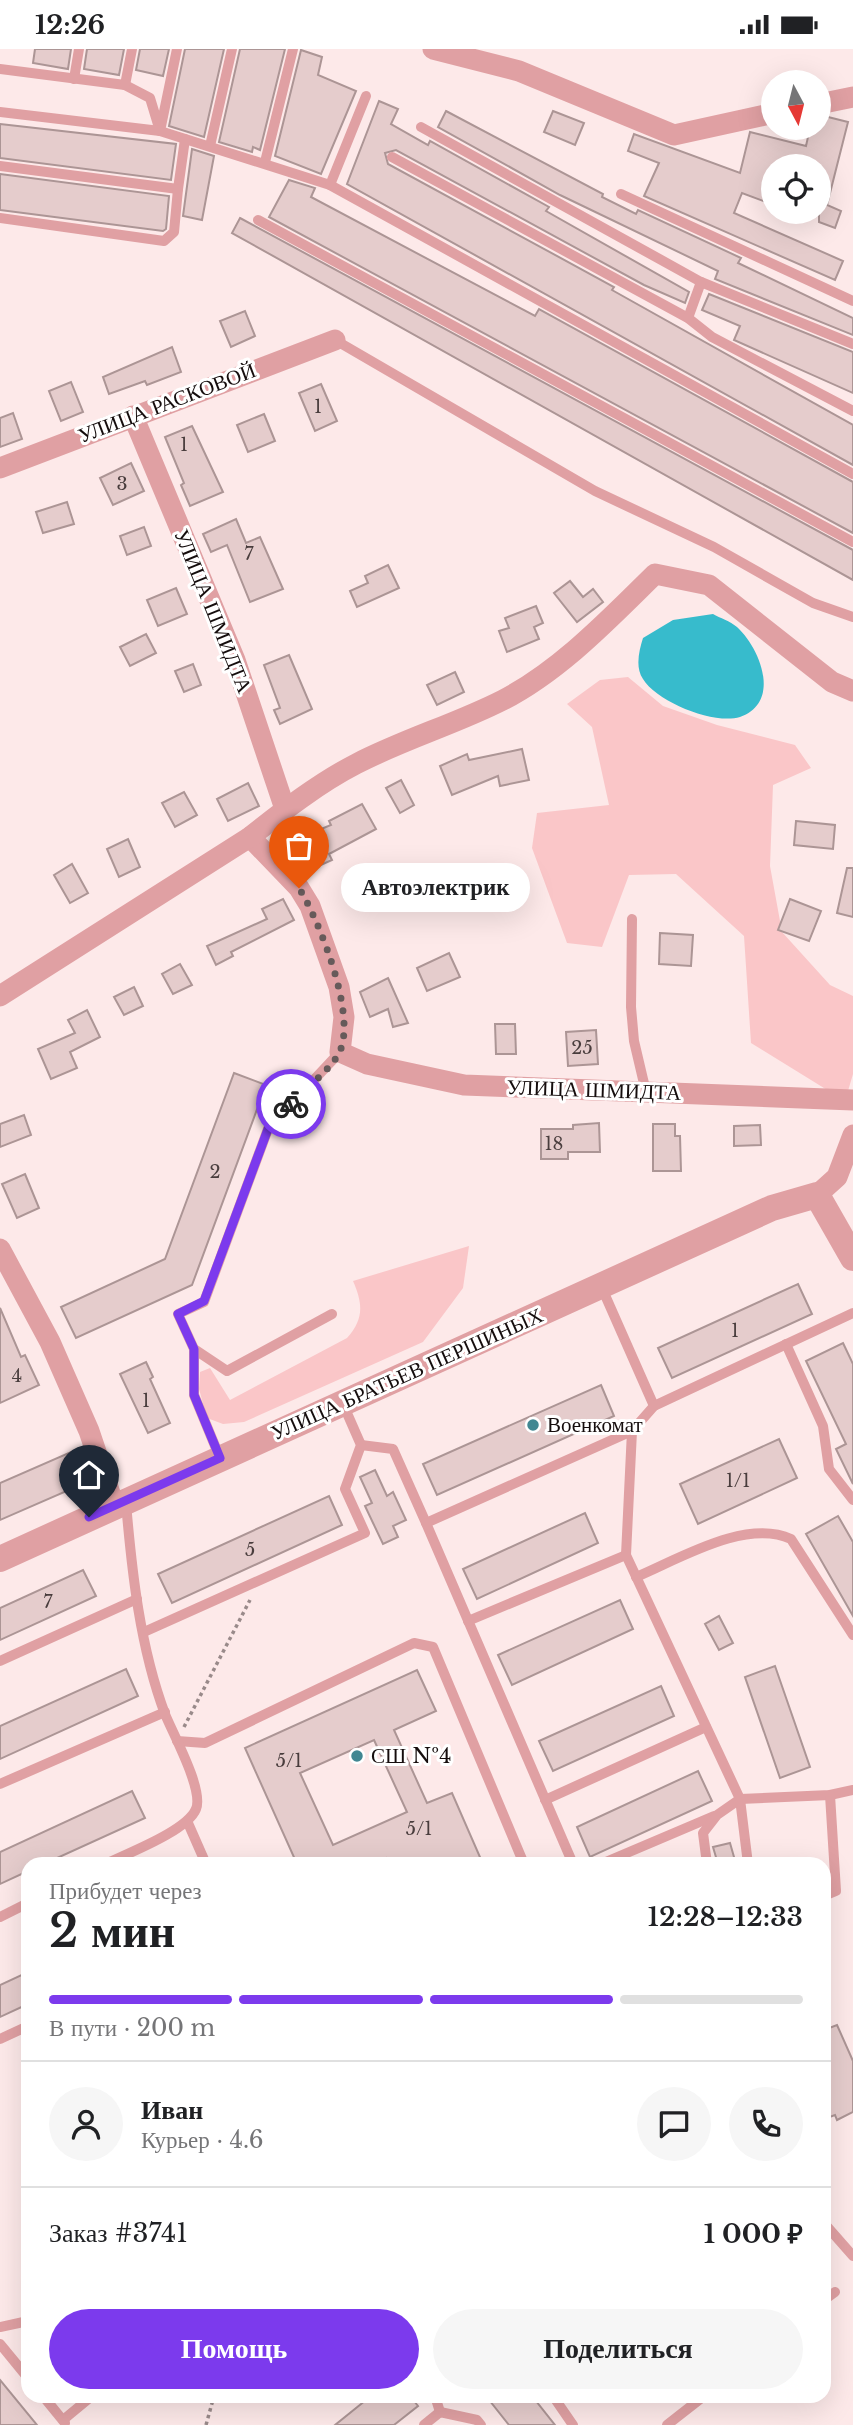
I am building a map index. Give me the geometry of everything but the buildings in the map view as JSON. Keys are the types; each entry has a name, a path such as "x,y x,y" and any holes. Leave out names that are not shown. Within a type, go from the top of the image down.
{"street":[{"path":"433,49 519,71 674,135 761,116"},
{"path":"831,102 853,97"},
{"name":"УЛИЦА РАСКОВОЙ","path":"0,468 335,339"},
{"name":"УЛИЦА ШМИДТА","path":"133,416 235,660 285,809"},
{"path":"0,996 250,837 285,809 355,765 503,700 546,674 613,615 655,573 709,585 832,682 853,691"},
{"path":"250,837 299,888 310,906 339,987 344,1017 340,1052"},
{"name":"УЛИЦА ШМИДТА","path":"340,1052 367,1064 464,1085 853,1100"},
{"path":"853,1135 845,1177 817,1195 853,1258"},
{"name":"УЛИЦА БРАТЬЕВ ПЕРШИНЫХ","path":"0,1559 772,1208 817,1195"},
{"path":"0,1249 51,1342 120,1503"}],"lane":[{"path":"74,79 79,49"},
{"path":"125,85 132,49"},
{"path":"160,131 177,49"},
{"path":"210,146 232,49"},
{"path":"265,162 293,49"},
{"path":"0,69 125,85 150,98 160,131"},
{"path":"330,185 366,96"},
{"path":"0,112 160,131 265,162 330,185 853,474"},
{"path":"421,127 701,282 853,344"},
{"path":"0,218 164,241 174,232 185,139"},
{"path":"392,157 688,318 712,337 853,411"},
{"path":"0,166 178,189"},
{"path":"621,194 853,302"},
{"path":"258,220 853,542"},
{"path":"688,318 701,282"},
{"path":"335,339 595,491 714,547 813,603 853,617"},
{"path":"632,919 631,1007 634,1041 646,1092"},
{"path":"220,1458 194,1395 194,1349 178,1314 204,1301 268,1129 340,1052"},
{"path":"601,1286 654,1406"},
{"path":"426,1523 632,1431 654,1406 853,1313"},
{"path":"194,1349 227,1371 332,1314"},
{"path":"786,1344 823,1426 829,1469 853,1500"},
{"path":"144,1632 365,1533 345,1489 362,1445 343,1404"},
{"path":"632,1431 626,1555 740,1799 747,1857"},
{"path":"362,1445 393,1449 570,1857"},
{"path":"120,1503 144,1632 165,1712 196,1792 197,1807 188,1823 120,1857"},
{"path":"636,1577 739,1534 775,1532 791,1539 853,1635"},
{"path":"468,1621 626,1555"},
{"path":"0,1661 137,1599"},
{"path":"177,1741 205,1743 414,1643 433,1647 521,1857"},
{"path":"0,1784 165,1712"},
{"path":"545,1800 706,1727"},
{"path":"618,1857 717,1815 740,1799 830,1795 853,1790"},
{"path":"830,1795 836,1891 831,1893"},
{"path":"706,1857 703,1833 717,1815"},
{"path":"188,1823 203,1857"},
{"path":"0,1917 21,1906"},
{"path":"0,2039 21,2029"},
{"path":"831,2231 853,2256"},
{"path":"831,2295 835,2292"},
{"path":"0,2327 21,2322"},
{"path":"0,2344 21,2370"},
{"path":"49,2403 65,2422 85,2403"},
{"path":"437,2403 440,2412"},
{"path":"558,2403 573,2425"},
{"path":"667,2425 695,2403"},
{"path":"424,2425 440,2412"},
{"path":"440,2412 477,2420 481,2425"}],"path":[{"path":"177,1741 260,1579"},
{"path":"206,2425 212,2403"}],"shaded area":[{"path":"628,677 663,706 717,725 795,745 811,768 773,785 770,866 782,932 830,985 853,996 853,1074 845,1101 751,1043 744,936 676,874 629,875 602,947 567,943 532,848 537,813 609,805 592,727 567,704 600,680"},
{"path":"469,1246 463,1288 423,1342 244,1422 223,1424 207,1418 199,1389 200,1372 210,1368 230,1400 347,1338 357,1324 360,1311 359,1297 353,1281"}],"water":[{"path":"713,614 734,625 745,636 763,674 764,687 760,700 753,710 740,717 716,718 687,710 650,688 639,669 643,638 673,620"}],"way so far":[{"path":"291,1104 340,1052 344,1017 339,987 310,906 299,888"}],"place":[{"name":"Автоэлектрик","path":"299,888"},
{"name":"Военкомат","path":"533,1425"},
{"name":"СШ №4","path":"357,1756"}],"route":[{"path":"89,1517 220,1458 194,1395 194,1349 178,1314 204,1301 268,1129 291,1104"}]}
